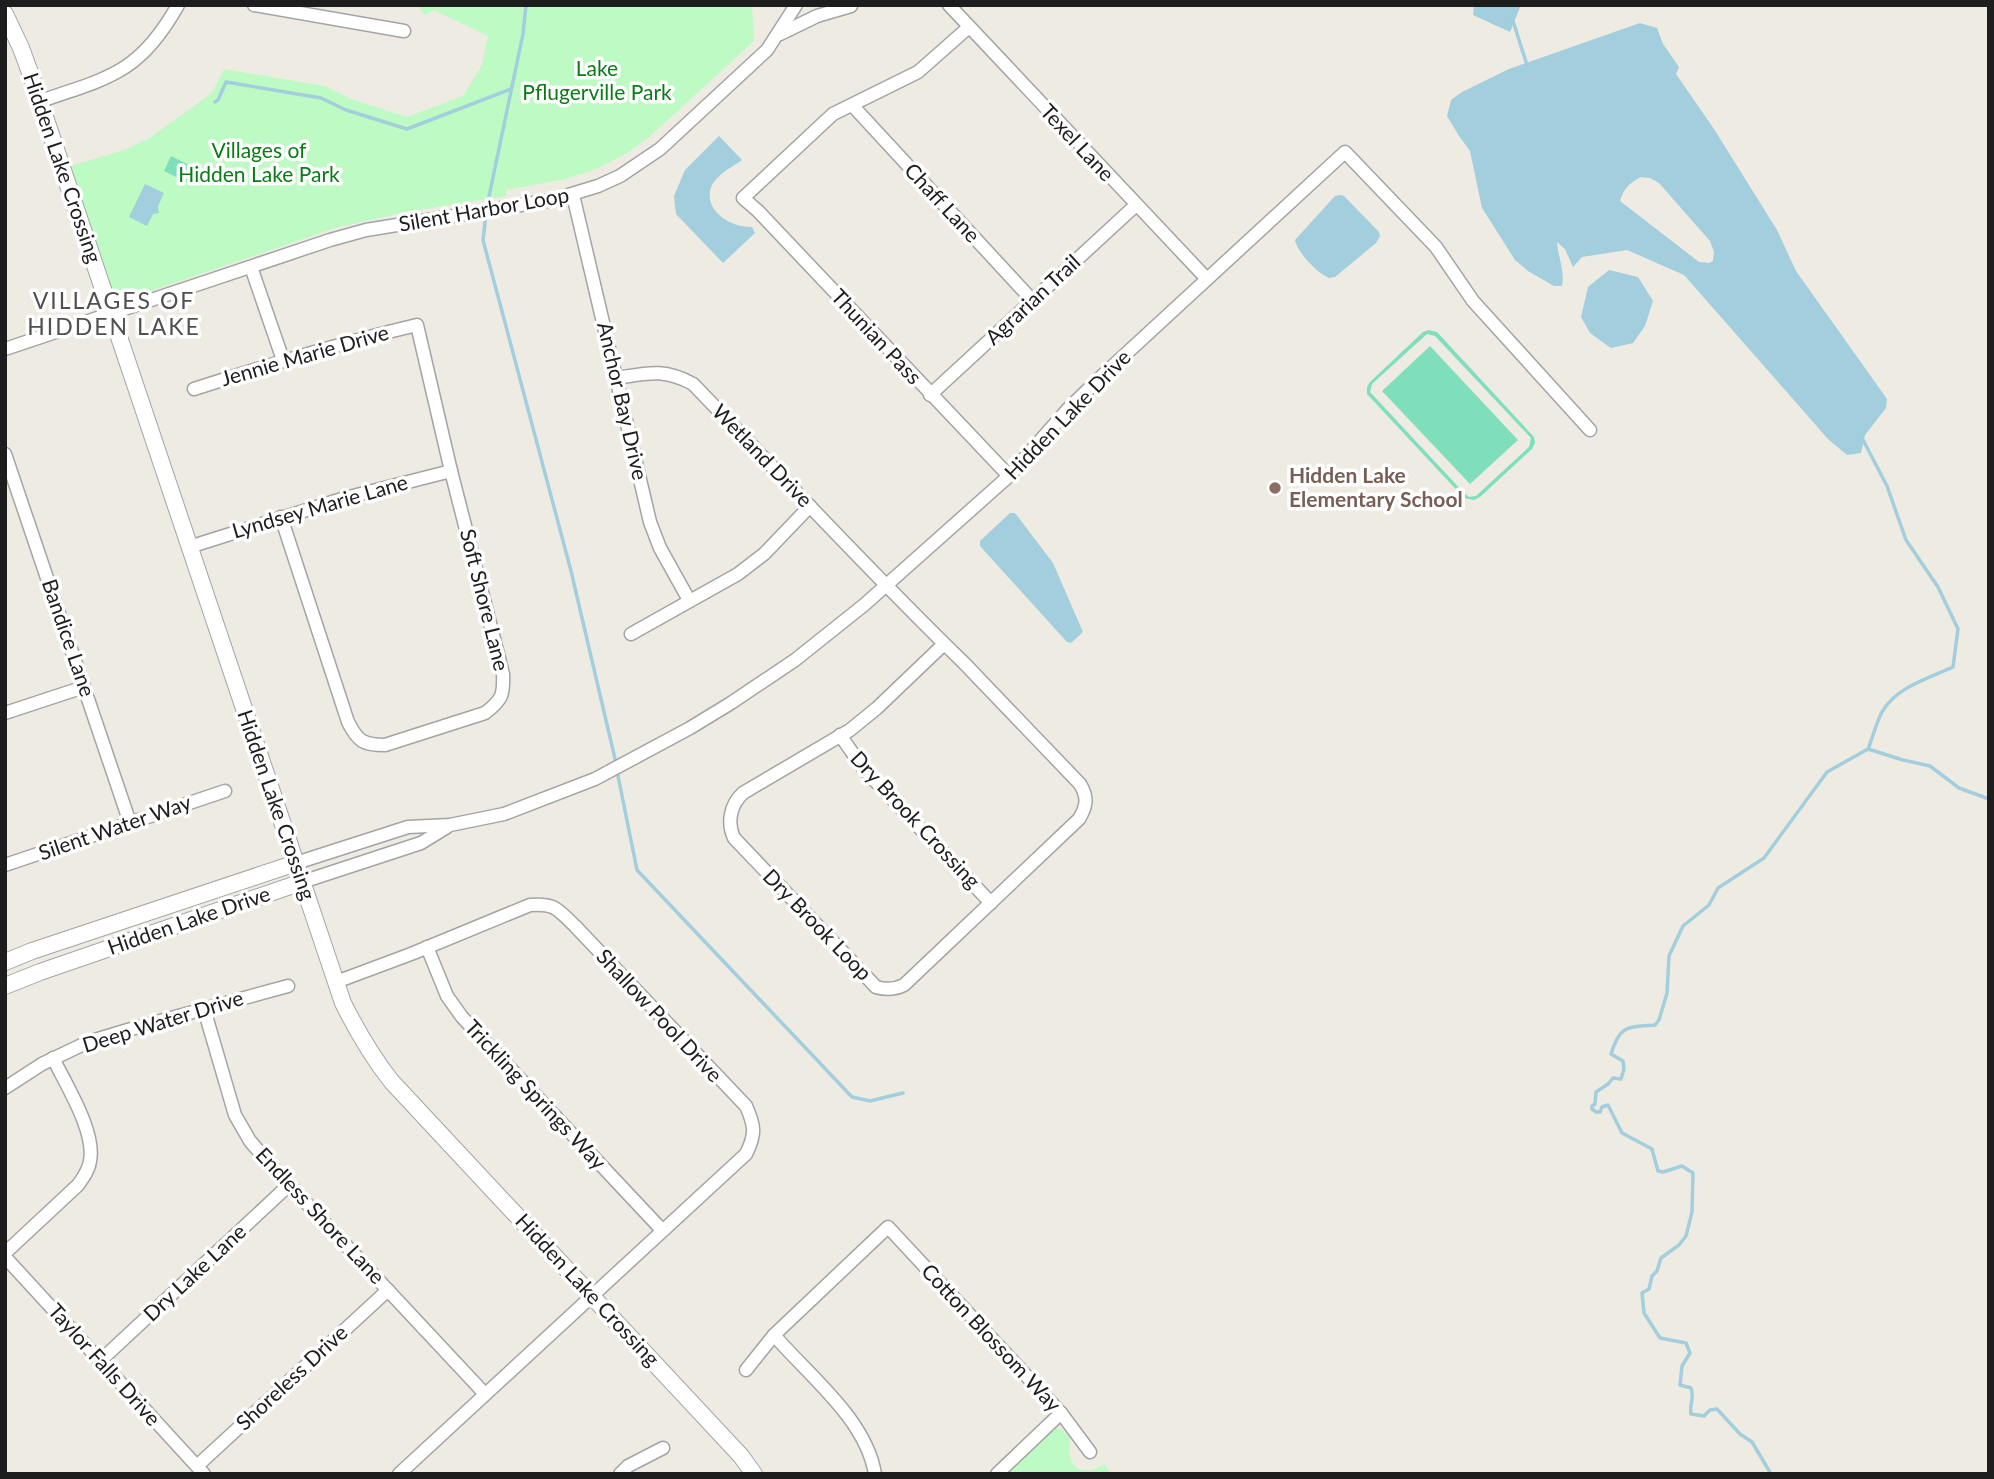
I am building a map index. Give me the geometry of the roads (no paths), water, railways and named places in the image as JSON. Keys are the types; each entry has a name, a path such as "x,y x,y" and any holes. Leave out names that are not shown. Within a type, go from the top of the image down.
{"street":[{"path":"40,101 96,83 131,65 157,39 178,5"},
{"path":"254,5 404,31"},
{"name":"Silent Harbor Loop","path":"5,349 366,230 528,204 573,195 598,186 620,176 660,149 767,50 796,5"},
{"path":"819,5 853,6"},
{"name":"Texel Lane","path":"949,5 1207,279"},
{"path":"778,35 817,16 853,6"},
{"name":"Hidden Lake Crossing","path":"5,15 21,48 40,101 343,1003 357,1032 392,1082 741,1456 754,1474"},
{"path":"852,104 918,72 969,27"},
{"name":"Thunian Pass","path":"852,104 833,114 743,198 1009,476"},
{"name":"Chaff Lane","path":"852,104 1032,300"},
{"name":"Hidden Lake Drive","path":"5,962 408,827 450,825 504,814 595,779 731,703 826,637 1009,476 1068,409 1345,152 1436,247 1473,301 1590,430"},
{"name":"Anchor Bay Drive","path":"573,195 650,522 660,548 689,600"},
{"name":"Agrarian Trail","path":"930,395 1136,205"},
{"path":"251,267 283,360"},
{"name":"Jennie Marie Drive","path":"194,389 342,343 417,325"},
{"name":"Soft Shore Lane","path":"281,517 348,722 361,741 370,745 385,745 485,713 497,704 503,692 503,674 417,325"},
{"name":"Wetland Drive","path":"617,378 661,372 678,375 693,384 886,586"},
{"name":"Bandice Lane","path":"5,454 130,823"},
{"name":"Lyndsey Marie Lane","path":"189,547 345,498 452,471"},
{"path":"631,634 738,574 764,554 810,506"},
{"name":"Dry Brook Loop","path":"886,586 944,644 1080,784 1085,792 1086,803 1079,819 904,985 884,990 876,987 734,838 730,820 736,799 840,735 877,708 944,644"},
{"path":"5,713 85,687"},
{"name":"Dry Brook Crossing","path":"840,735 863,768 991,903"},
{"name":"Silent Water Way","path":"5,865 225,791"},
{"name":"Hidden Lake Drive","path":"5,986 421,843 450,825"},
{"name":"Shallow Pool Drive","path":"336,982 530,905 547,904 556,908 746,1106 753,1121 753,1139 746,1154 593,1296"},
{"name":"Trickling Springs Way","path":"428,947 447,996 462,1017 662,1230"},
{"name":"Deep Water Drive","path":"5,1088 54,1058 88,1042 288,986"},
{"name":"Endless Shore Lane","path":"204,1009 235,1115 258,1151 485,1394"},
{"path":"5,1255 78,1185 90,1161 88,1131 54,1058"},
{"name":"Dry Lake Lane","path":"100,1361 289,1185"},
{"name":"Cotton Blossom Way","path":"774,1335 888,1227 1061,1413 1090,1452"},
{"name":"Taylor Falls Drive","path":"5,1255 200,1470"},
{"name":"Shoreless Drive","path":"200,1470 388,1290"},
{"path":"399,1474 593,1296"},
{"path":"746,1370 774,1335 849,1417 864,1439 875,1474"},
{"path":"997,1474 1061,1413"},
{"path":"628,1471 663,1448"}],"water":[{"path":"1474,5 1521,5 1510,32 1473,15"},
{"path":"1640,23 1657,28 1663,44 1679,67 1676,74 1777,230 1796,271 1887,399 1886,408 1865,435 1861,453 1847,455 1828,439 1684,275 1627,250 1582,257 1573,267 1565,249 1557,242 1563,280 1562,286 1554,286 1515,260 1482,208 1470,151 1447,116 1451,100 1509,69","holes":["1641,177 1659,183 1710,241 1714,252 1713,261 1699,262 1620,201 1625,189 1633,181"]},
{"path":"719,136 742,160 715,181 710,191 712,206 722,218 737,225 752,227 755,233 723,263 676,214 674,196 685,170"},
{"path":"145,184 164,193 158,206 159,213 153,214 147,226 129,217"},
{"path":"1335,196 1344,196 1380,236 1376,243 1335,277 1329,278 1309,262 1295,240"},
{"path":"1609,270 1638,277 1653,301 1645,326 1633,343 1611,348 1590,333 1581,317 1588,287"},
{"path":"1010,513 1015,513 1053,563 1083,632 1071,643 1067,642 980,546 980,541"}],"waterway":[{"path":"487,206 523,34 526,5"},
{"path":"1512,18 1528,68"},
{"path":"215,102 226,82 321,98 346,110 407,129 511,89"},
{"path":"486,214 483,240 571,571 616,763"},
{"path":"1771,1474 1752,1442 1740,1434 1717,1409 1710,1410 1704,1416 1691,1414 1691,1388 1680,1385 1682,1366 1690,1353 1686,1343 1660,1338 1644,1313 1642,1293 1649,1289 1661,1258 1679,1245 1686,1236 1692,1212 1693,1173 1682,1166 1658,1171 1652,1149 1622,1133 1608,1105 1602,1107 1600,1112 1596,1112 1592,1106 1595,1104 1596,1092 1613,1078 1621,1079 1623,1061 1611,1054 1621,1033 1631,1027 1655,1025 1659,1020 1667,993 1669,956 1683,926 1709,905 1718,888 1764,858 1827,772 1868,749 1888,703 1914,684 1953,667 1958,629 1938,587 1906,540 1887,486 1862,438"},
{"path":"1868,749 1930,766 1959,788 1989,799"},
{"path":"617,771 637,870 852,1097 870,1101 903,1093"}],"place":[{"name":"Hidden Lake Elementary School","path":"1275,488"}],"district":[{"name":"VILLAGES OF HIDDEN LAKE","path":"114,314"}],"park label":[{"name":"Lake Pflugerville Park","path":"597,81"},
{"name":"Villages of Hidden Lake Park","path":"259,163"}]}
